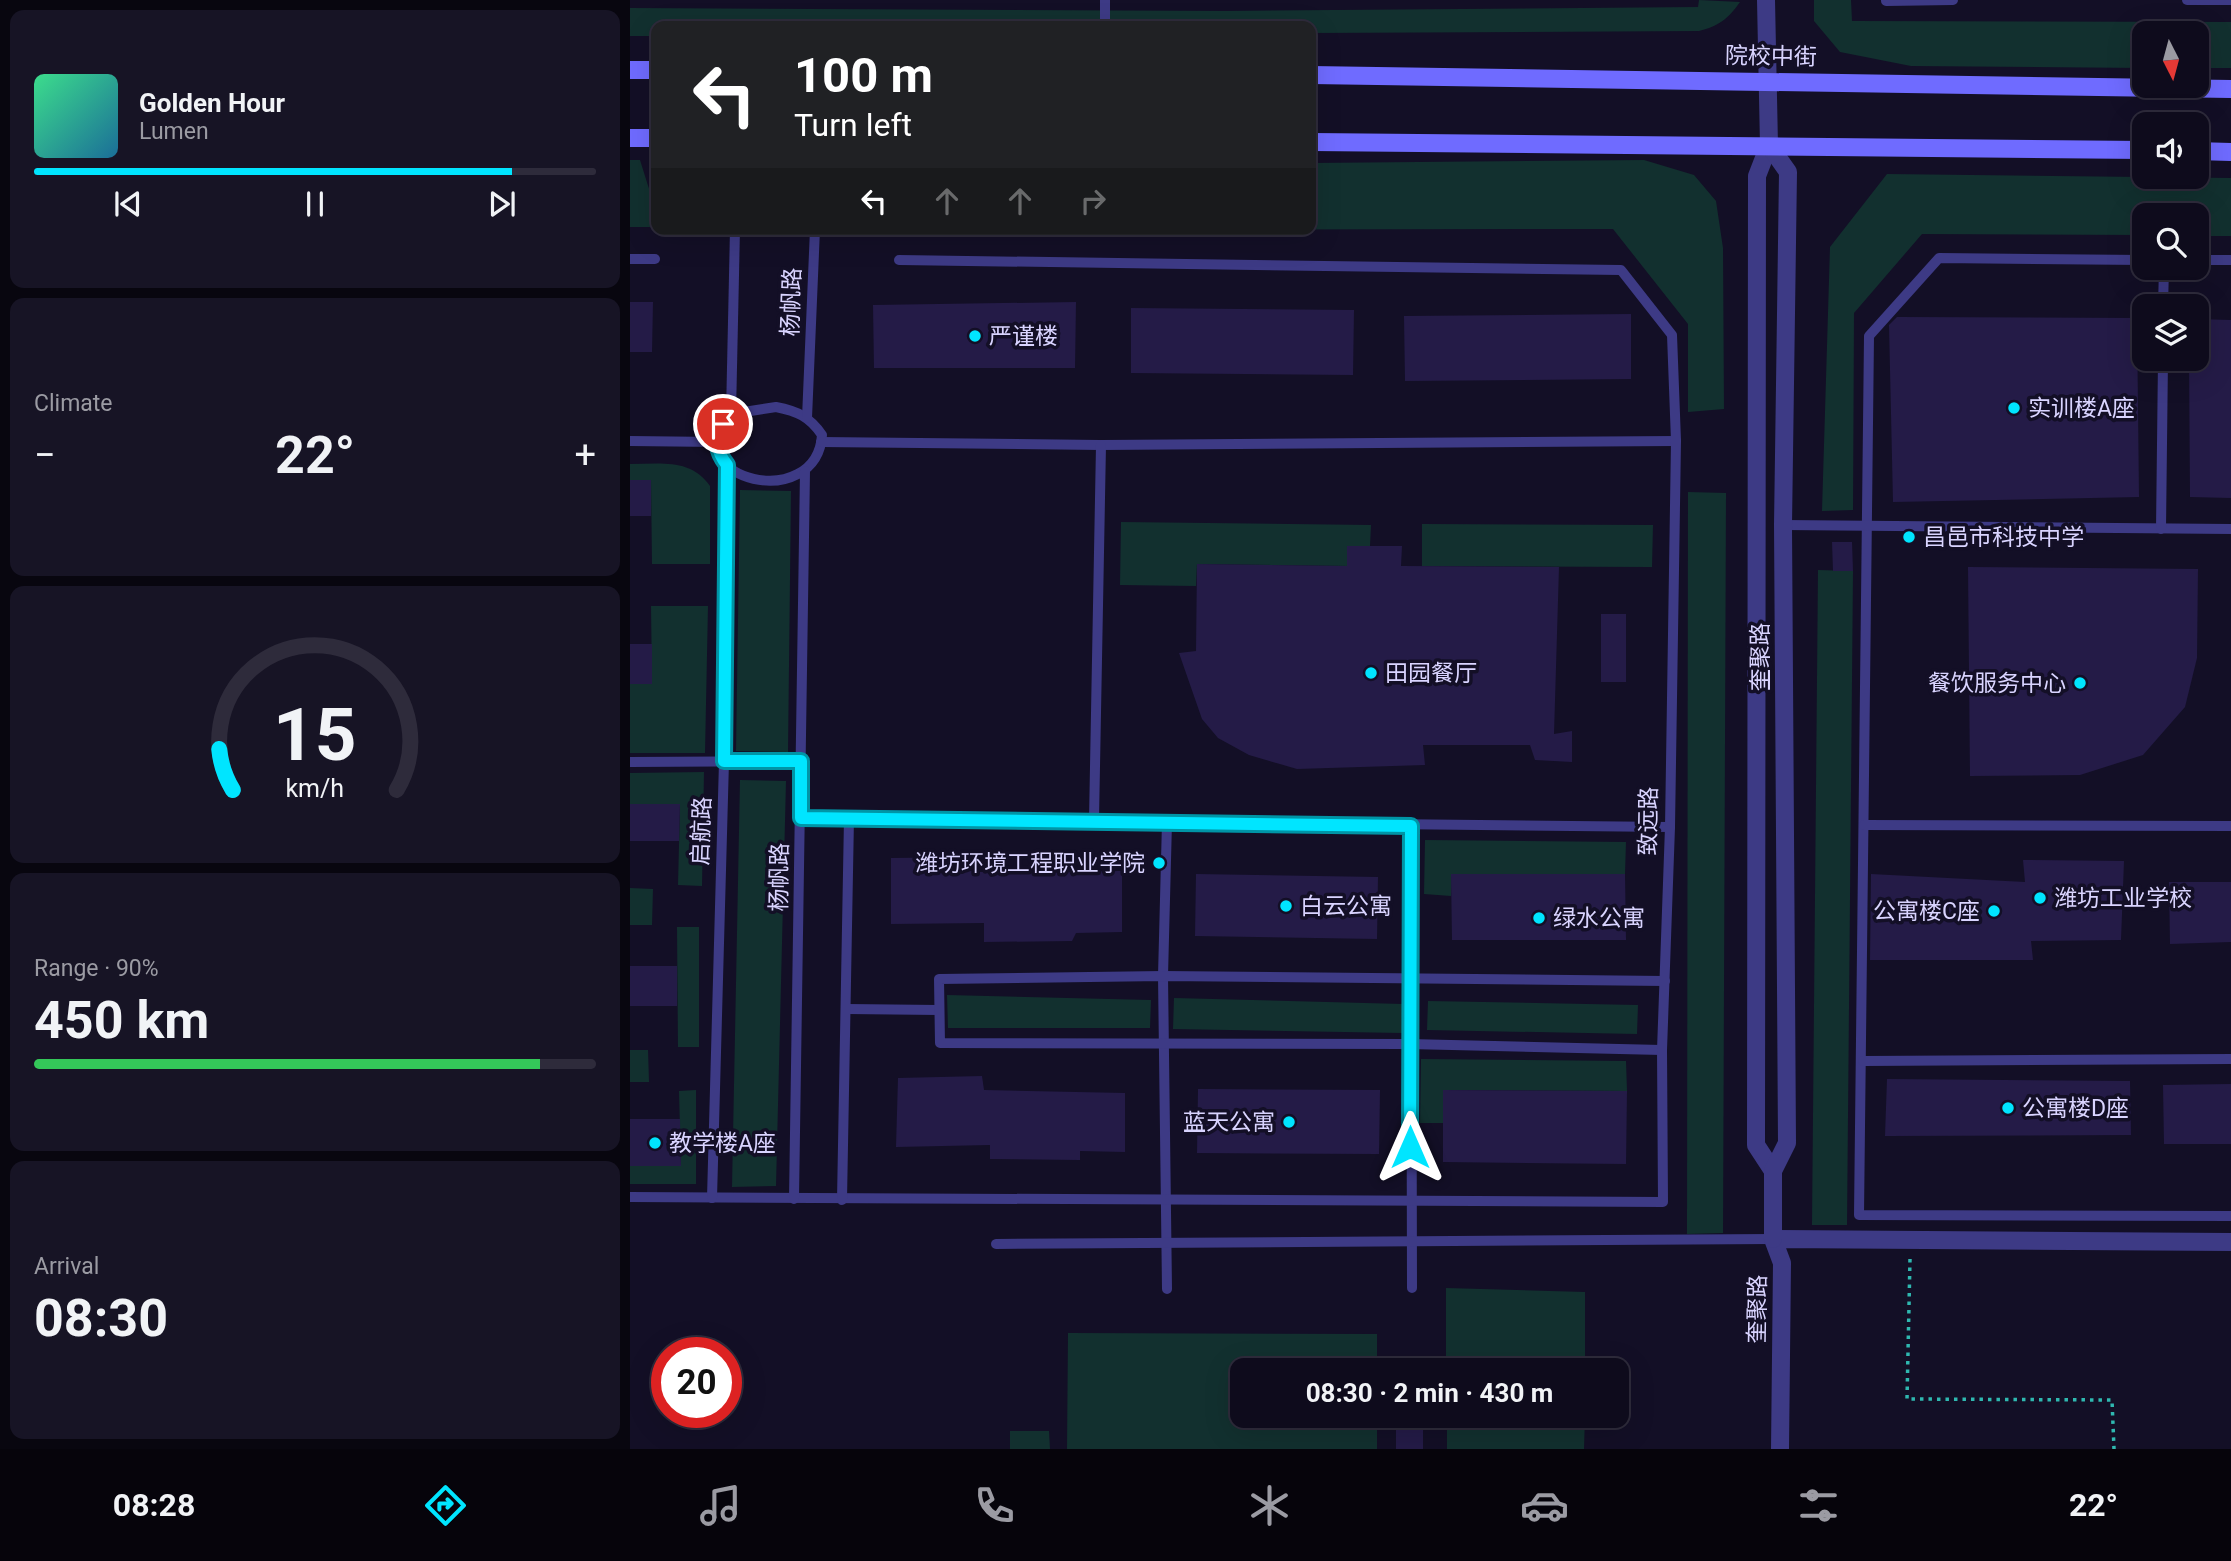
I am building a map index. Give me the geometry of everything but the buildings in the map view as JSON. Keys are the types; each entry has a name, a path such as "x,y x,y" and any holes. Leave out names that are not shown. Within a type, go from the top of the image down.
{"main road":[{"path":"630,70 651,70"},
{"name":"院校中街","path":"1316,75 2231,89"},
{"path":"630,138 651,138"},
{"path":"1316,142 2132,150"},
{"path":"2209,151 2231,152"}],"street":[{"name":"奎聚路","path":"1766,0 1765,80 1769,145 1757,176 1756,1145 1773,1171"},
{"name":"奎聚路","path":"1769,145 1788,172 1783,526 1787,1143 1773,1171 1773,1239 1782,1263 1780,1449"},
{"path":"1773,1239 2231,1242"}],"lane":[{"path":"1105,0 1105,21"},
{"path":"1886,1 1953,0"},
{"path":"2187,0 2231,1"},
{"path":"731,414 776,407 795,411 807,418 822,435 817,459 805,471 789,478 759,481 734,473 717,450 723,424 731,414 735,235"},
{"name":"杨帆路","path":"807,418 815,235"},
{"path":"630,258 655,259"},
{"path":"2132,260 1939,258 1869,336 1863,1061 1859,1214 2231,1216"},
{"name":"致远路","path":"899,260 1621,271 1672,335 1676,441 1670,827 1662,1050 1663,1202 1410,1198"},
{"path":"2209,260 2231,261"},
{"path":"2161,529 2163,371"},
{"path":"630,441 717,442"},
{"path":"821,442 1101,445 1676,441"},
{"path":"1094,820 1101,445"},
{"name":"启航路","path":"712,1198 724,761 727,465"},
{"name":"杨帆路","path":"794,1199 805,471"},
{"path":"1783,526 2231,529"},
{"path":"630,762 801,761"},
{"path":"801,818 1670,827"},
{"path":"842,1200 849,818"},
{"path":"1167,822 1163,976 1167,1289"},
{"path":"1864,825 2231,826"},
{"path":"1411,826 1409,1044 1412,1289"},
{"path":"1662,1050 1409,1044 940,1043 939,979 1163,976 1665,981"},
{"path":"847,1009 939,1010"},
{"path":"1863,1061 2231,1059"},
{"path":"630,1197 842,1200 1410,1198"},
{"path":"996,1244 1773,1239"}],"path":[{"path":"1911,1239 1907,1399 2112,1400 2114,1449"}],"green space":[{"path":"1699,0 1740,2 1722,21 1699,31 1316,33 1316,21 651,21 651,36 630,36 630,8 1225,11 1698,7"},
{"path":"1814,0 1851,0 1852,21 2132,22 2132,68 1911,66 1840,52 1814,21"},
{"path":"2209,22 2231,22 2231,68 2209,68"},
{"path":"630,160 640,160 651,195 651,227 630,227"},
{"path":"1644,160 1694,175 1716,201 1723,248 1724,409 1688,412 1688,324 1613,229 1316,229 1316,163"},
{"path":"1887,174 2132,177 2132,189 2209,189 2209,178 2231,178 2231,236 2209,236 2209,203 2132,203 2132,235 1922,234 1854,313 1853,510 1822,511 1830,247"},
{"path":"630,464 674,464 694,471 710,486 710,564 652,564 651,480 630,480"},
{"path":"740,490 791,491 788,752 736,751"},
{"path":"1688,492 1726,493 1723,1233 1687,1234"},
{"path":"1121,522 1371,525 1370,546 1347,546 1347,566 1197,564 1196,586 1120,585"},
{"path":"1422,524 1653,525 1652,567 1422,566"},
{"path":"1818,570 1853,571 1847,1225 1812,1225"},
{"path":"651,606 708,606 705,753 630,753 630,684 652,683"},
{"path":"704,772 702,886 678,885 680,804 630,804 630,773"},
{"path":"740,780 786,781 776,1186 732,1187"},
{"path":"1425,840 1626,842 1625,874 1452,874 1451,896 1424,894"},
{"path":"630,888 653,889 652,925 630,925"},
{"path":"677,927 699,927 699,1047 678,1047"},
{"path":"947,995 1151,1000 1150,1028 948,1028"},
{"path":"1174,998 1403,1004 1402,1033 1173,1029"},
{"path":"1428,1001 1638,1005 1637,1034 1427,1030"},
{"path":"630,1050 648,1050 649,1082 630,1082"},
{"path":"1421,1059 1626,1061 1627,1091 1444,1090 1443,1123 1420,1123"},
{"path":"696,1090 696,1184 630,1184 630,1166 681,1166 679,1091"},
{"path":"1446,1288 1585,1292 1585,1358 1446,1358"},
{"path":"1068,1333 1377,1334 1377,1358 1230,1358 1230,1428 1377,1428 1377,1449 1067,1449"},
{"path":"1447,1428 1585,1428 1584,1449 1447,1449"},
{"path":"1010,1431 1049,1431 1050,1449 1010,1449"}],"place":[{"name":"严谨楼","path":"975,336"},
{"name":"实训楼A座","path":"2014,408"},
{"name":"昌邑市科技中学","path":"1909,537"},
{"name":"田园餐厅","path":"1371,673"},
{"name":"餐饮服务中心","path":"2080,683"},
{"name":"潍坊环境工程职业学院","path":"1159,863"},
{"name":"潍坊工业学校","path":"2040,898"},
{"name":"白云公寓","path":"1286,906"},
{"name":"公寓楼C座","path":"1994,911"},
{"name":"绿水公寓","path":"1539,918"},
{"name":"公寓楼D座","path":"2008,1108"},
{"name":"蓝天公寓","path":"1289,1122"},
{"name":"教学楼A座","path":"655,1143"}],"route":[{"path":"723,424 716,437 717,450 727,465 724,761 801,761 801,818 1411,826 1410,1147"}]}
